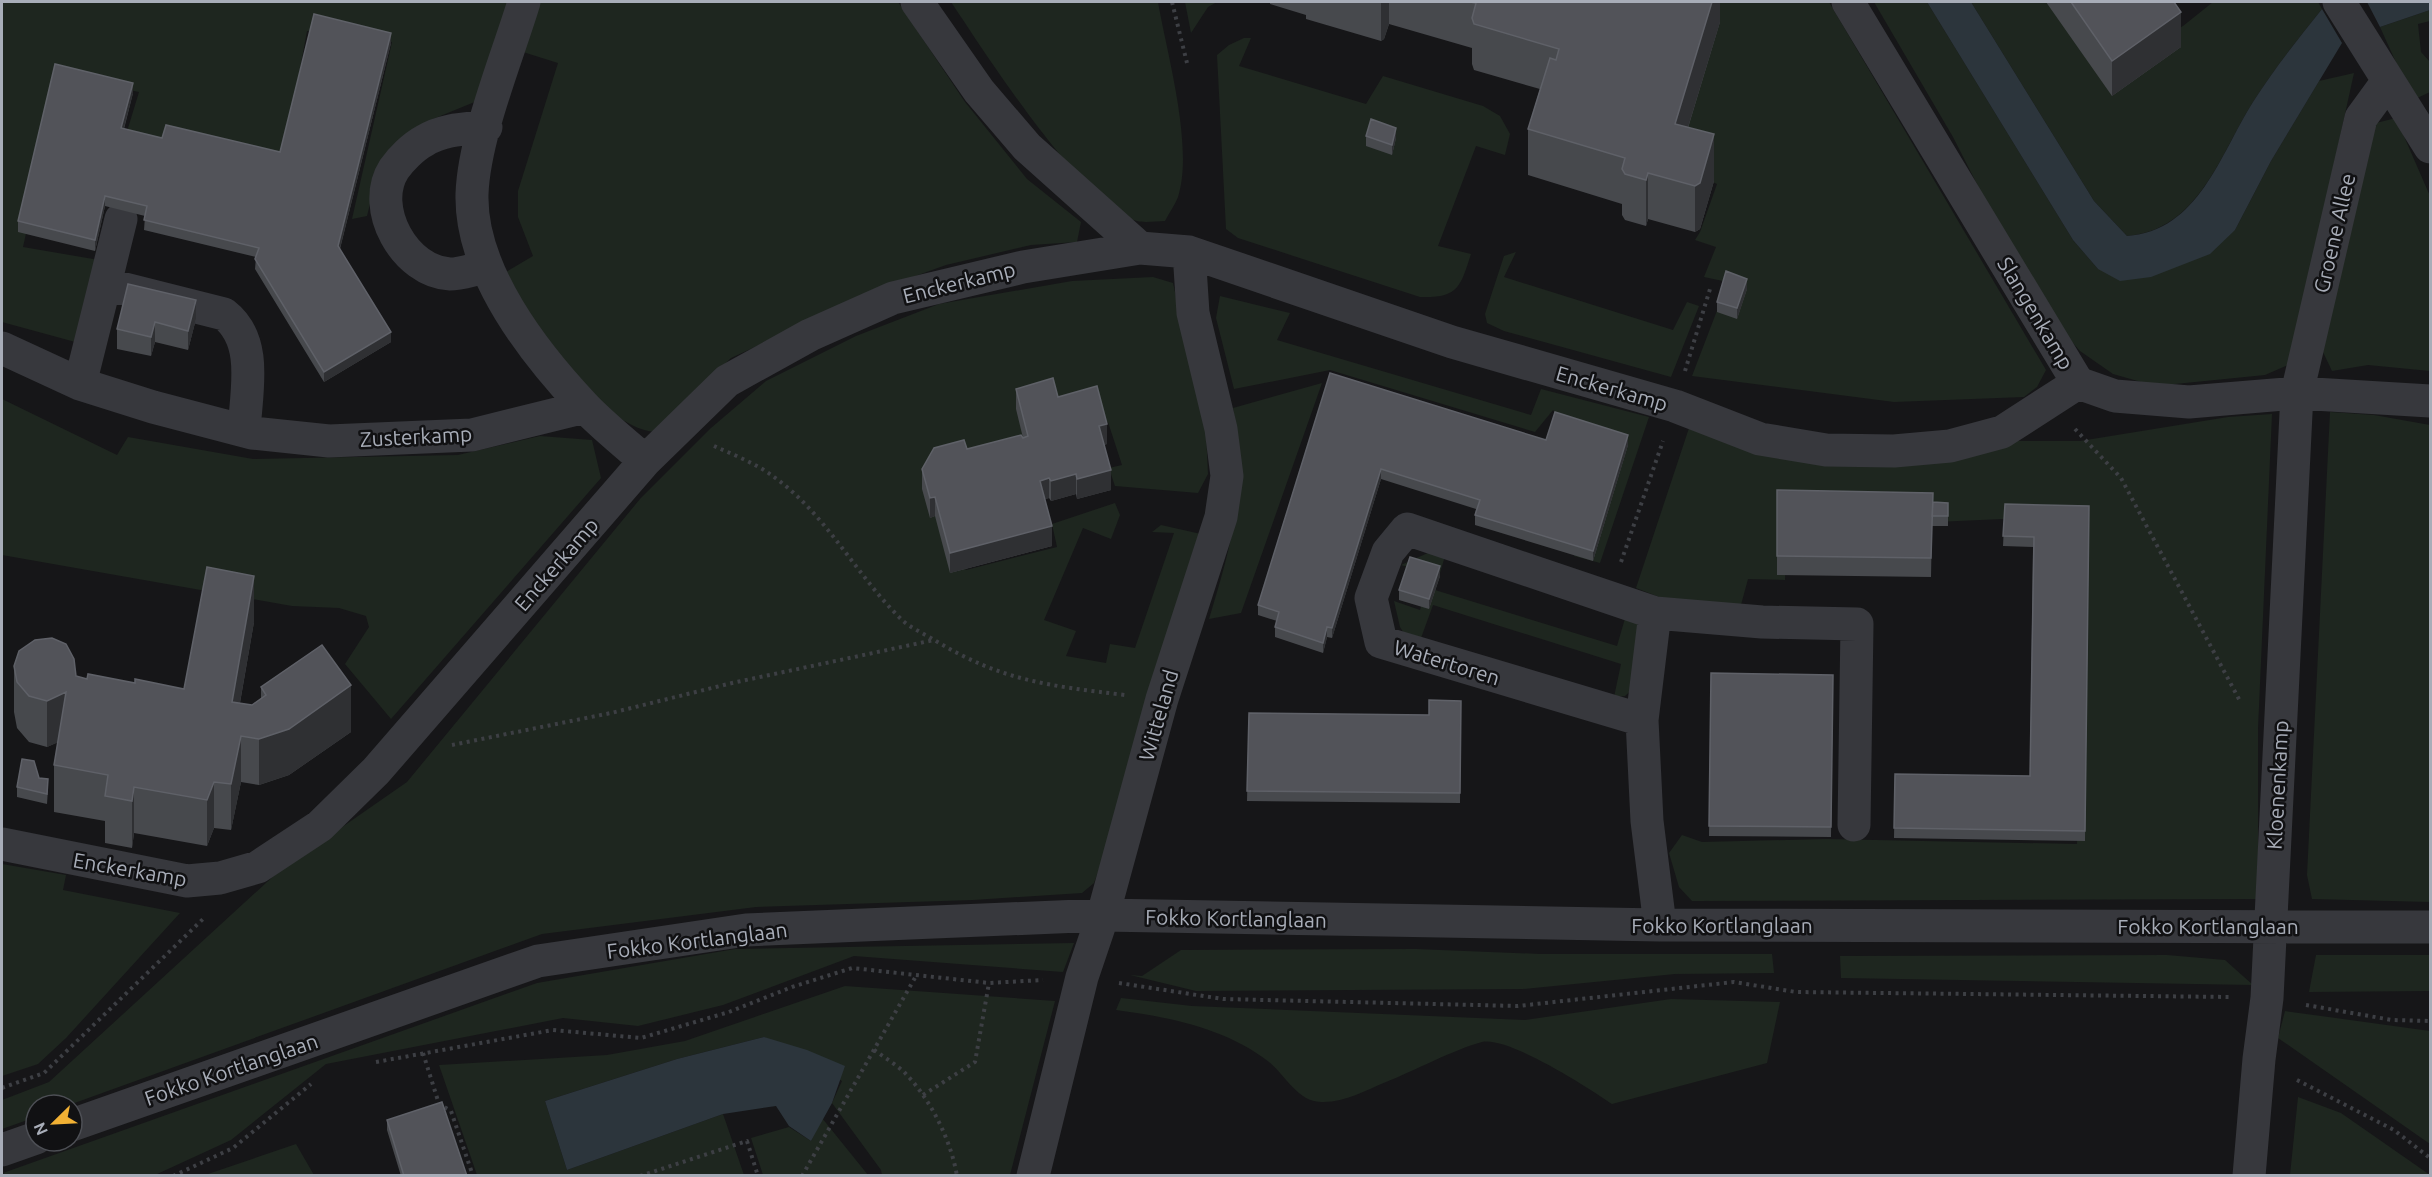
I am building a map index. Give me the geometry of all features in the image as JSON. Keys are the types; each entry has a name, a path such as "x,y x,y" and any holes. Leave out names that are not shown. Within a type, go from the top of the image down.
{"street":[{"path":"524,2 477,155 472,194 474,229 486,267 534,347 585,407 645,461"},
{"path":"917,2 979,91 1027,147 1140,248"},
{"name":"Slangenkamp","path":"1848,2 2078,383 2115,396 2189,402 2297,393 2430,401"},
{"path":"2339,2 2430,147"},
{"name":"Groene Allee","path":"2297,393 2361,118 2388,81"},
{"path":"486,127 446,131 423,141 393,171 387,208 404,250 431,269 450,274 486,267"},
{"path":"80,384 121,219"},
{"name":"Enckerkamp","path":"2,844 187,881 220,878 258,867 320,826 376,771 645,461 727,381 810,335 893,298 1023,267 1140,248 1189,252 1452,342 1675,406 1760,439 1826,450 1894,451 1950,446 2002,432 2078,383"},
{"name":"Witteland","path":"1033,1176 1082,977 1103,915 1162,699 1221,517 1227,476 1221,429 1193,313 1189,252"},
{"path":"105,284 224,314 236,323 247,349 244,431"},
{"name":"Zusterkamp","path":"2,348 80,384 153,407 244,431 328,441 472,435 585,407"},
{"name":"Kloenenkamp","path":"2249,1176 2259,1059 2267,998 2297,393"},
{"name":"Watertoren","path":"1642,720 1381,642 1371,598 1388,552 1407,529 1654,613 1762,622 1857,624 1854,825"},
{"path":"1654,613 1642,720 1647,821 1660,925"},
{"name":"Fokko Kortlanglaan","path":"84,1121 538,962 746,930 1103,915 1660,925 2430,927"},
{"path":"2,1150 24,1142"}],"path":[{"path":"1172,2 1187,63"},
{"path":"2049,403 2121,478 2245,710"},
{"path":"679,428 774,477 825,526 902,621 934,640 976,663 1010,677 1045,686 1162,699"},
{"path":"450,745 611,713 732,683 934,640"},
{"path":"2,1088 44,1073 206,916"},
{"path":"370,1063 553,1029 641,1038 852,968 989,982 1082,977 1223,999 1518,1006 1734,982 1796,992 2267,998 2392,1020 2430,1021"},
{"path":"802,1176 916,976"},
{"path":"923,1095 975,1062 989,982"},
{"path":"874,1050 904,1072 923,1095 954,1155 957,1176"},
{"path":"423,1053 439,1104 451,1111 473,1176"},
{"path":"2259,1059 2394,1130 2430,1158"},
{"path":"173,1176 233,1148 319,1077"},
{"path":"640,1176 747,1141 758,1176"},
{"path":"770,1176 784,1176"}],"shaded area":[{"path":"2,2 513,2 477,101 433,119 377,176 367,216 352,219 392,42 307,31 281,173 125,138 139,92 61,76 23,247 99,260 79,343 2,322"},
{"path":"537,2 898,2 965,102 1027,179 1081,222 1077,242 1031,245 946,265 882,288 731,358 654,432 637,427 620,418 604,405 572,374 531,320 506,272 533,256 518,217 518,191 558,63 523,52"},
{"path":"951,2 1158,2 1177,100 1183,153 1178,197 1165,221 1137,221 1115,210 1090,188 1036,125"},
{"path":"1185,2 1217,2 1208,7 1191,33"},
{"path":"1647,2 1829,2 2046,370 2037,387 2024,397 1894,402 1692,376 1718,308 1723,281 1704,277 1716,247 1695,240 1717,184 1676,165"},
{"path":"1874,2 1927,2 2073,240 2098,269 2235,230 2271,161 2319,81 2354,73 2290,364 2265,375 2155,386 2113,374 2080,351 2058,326 2009,247 1953,137"},
{"path":"1927,2 1971,2 2094,201 2127,236 2152,231 2172,220 2190,205 2218,166 2261,90 2322,9 2342,43 2271,161 2235,230 2210,254 2151,277 2120,281 2098,269 2073,240"},
{"path":"1971,2 2061,2 2111,67 2183,26 2213,2 2318,2 2322,9 2261,90 2218,166 2190,205 2172,220 2152,231 2127,236 2094,201"},
{"path":"2367,2 2430,2 2430,10 2380,27"},
{"path":"2430,10 2430,21 2418,24 2421,52 2430,62 2430,92 2413,100 2380,27"},
{"path":"1244,38 1251,38 1239,66 1366,104 1383,76 1483,106 1500,116 1510,134 1505,155 1476,146 1438,246 1471,254 1464,275 1456,289 1450,293 1433,297 1420,297 1238,238 1226,229 1217,55 1229,45"},
{"path":"2396,118 2430,196 2430,371 2368,365 2332,371 2323,352 2368,125"},
{"path":"1516,252 1504,277 1673,330 1687,302 1699,306 1671,377 1504,331 1487,323 1485,314 1504,256"},
{"path":"1153,277 1173,283 1206,433 1208,474 1198,493 1115,486 1109,468 1122,465 1108,422 1027,443 939,486 966,570 1057,547 1052,524 1115,503 1120,515 1111,539 1083,528 1044,620 1076,631 1066,656 1106,663 1110,644 1135,648 1174,533 1152,532 1161,525 1201,534 1118,816 1094,883 1082,893 973,900 756,907 542,934 84,1100 84,1093 24,1093 24,1121 2,1129 2,1100 49,1082 279,871 407,782 640,499 711,428 766,381 856,336 939,304 1072,281"},
{"path":"1220,296 1290,313 1277,340 1531,415 1541,389 1649,417 1600,563 1574,556 1621,437 1561,418 1553,410 1535,432 1330,370 1234,389 1216,318"},
{"path":"1322,383 1241,613 1209,619 1231,538 1238,496 1239,448 1233,408"},
{"path":"2,399 117,455 128,437 253,459 458,455 540,436 592,440 601,478 391,719 345,664 369,627 366,616 339,608 292,606 2,555"},
{"path":"2330,412 2374,415 2430,425 2430,902 2312,899 2307,875"},
{"path":"2272,414 2258,729 2258,899 1692,901 1679,887 1669,853 1682,835 1702,842 1826,839 2077,844 2082,521 2002,519 1936,522 1787,518 1785,580 1748,579 1739,612 1672,602 1636,588 1690,425 1897,447 1995,441 2080,441 2228,417"},
{"path":"1430,552 1445,556 1435,590 1617,646 1626,615 1638,617 1636,686 1625,696 1614,697 1621,664 1433,605 1421,638 1405,635 1400,627 1394,601 1420,610 1431,574 1401,565"},
{"path":"2,864 66,875 63,890 180,913 66,1038 38,1064 2,1076"},
{"path":"1074,943 1063,972 854,956 723,1005 638,1026 563,1018 326,1064 231,1140 155,1175 7,1176 3,1173 59,1153 84,1153 84,1144 537,983 735,949"},
{"path":"1416,949 1540,954 1772,954 1774,973 1675,974 1523,989 1196,991 1130,975 1142,976 1181,950"},
{"path":"2167,955 2225,960 2253,985 1841,978 1840,956"},
{"path":"2316,955 2430,955 2430,991 2309,992"},
{"path":"845,986 1055,1001 1010,1175 882,1175 881,1170 832,1103 842,1081 764,1037 677,1059 545,1101 567,1170 723,1114 744,1175 477,1175 439,1065 607,1055 685,1041"},
{"path":"1121,998 1192,1006 1525,1020 1671,999 1780,1002 1767,1063 1612,1104 1548,1065 1494,1042 1471,1045 1355,1095 1330,1102 1313,1101 1299,1093 1275,1067 1252,1050 1215,1032 1196,1026 1156,1016 1116,1010"},
{"path":"2285,1011 2430,1031 2430,1144 2278,1038"},
{"path":"764,1037 807,1050 845,1066 832,1103 811,1141 789,1126 776,1106 723,1114 567,1170 545,1101 677,1059"},
{"path":"2298,1097 2341,1113 2430,1175 2290,1175"},
{"path":"822,1118 868,1175 763,1175 751,1138 789,1127 811,1141"},
{"path":"296,1144 314,1175 205,1175"}],"building":[{"path":"1470,2 1712,2 1675,124 1714,134 1700,183 1695,186 1648,173 1646,180 1625,174 1622,169 1625,158 1528,129 1550,58 1556,60 1559,49 1474,24 1472,18 1476,3"},
{"path":"2071,2 2174,2 2181,12 2112,61"},
{"path":"314,14 391,33 338,246 391,332 324,372 255,259 259,248 144,220 147,206 105,196 95,240 18,221 55,64 133,83 121,128 162,138 166,125 280,152"},
{"path":"1371,119 1396,128 1392,145 1366,136"},
{"path":"1726,271 1747,279 1737,308 1717,302"},
{"path":"128,284 196,300 188,331 155,322 151,337 117,329"},
{"path":"1330,373 1546,440 1555,412 1628,435 1593,551 1475,515 1480,500 1381,469 1332,628 1327,627 1323,643 1275,627 1279,612 1258,605"},
{"path":"1053,378 1058,397 1097,386 1107,424 1099,426 1111,470 1077,479 1076,474 1051,481 1049,478 1040,481 1052,526 950,553 935,497 930,498 922,469 934,448 964,440 967,449 1021,435 1023,438 1028,436 1016,389"},
{"path":"1777,490 1933,493 1931,558 1777,556"},
{"path":"1933,502 1948,503 1948,516 1932,516"},
{"path":"2005,504 2089,506 2085,831 1894,828 1895,774 2030,776 2034,537 2003,536"},
{"path":"1410,557 1440,566 1429,599 1399,590"},
{"path":"207,567 254,576 232,702 252,705 266,695 261,687 322,645 351,685 289,729 259,739 241,736 231,784 214,782 207,800 134,787 132,801 105,796 108,775 54,765 66,692 47,701 29,696 17,682 14,666 19,651 35,640 52,638 66,644 74,659 76,676 87,679 88,674 135,683 135,679 184,689"},
{"path":"1711,673 1833,675 1831,827 1709,826"},
{"path":"1429,700 1461,701 1460,793 1247,791 1249,713 1429,715"},
{"path":"22,759 34,761 39,778 48,779 47,794 17,787"},
{"path":"442,1102 467,1176 404,1176 387,1120"}]}
